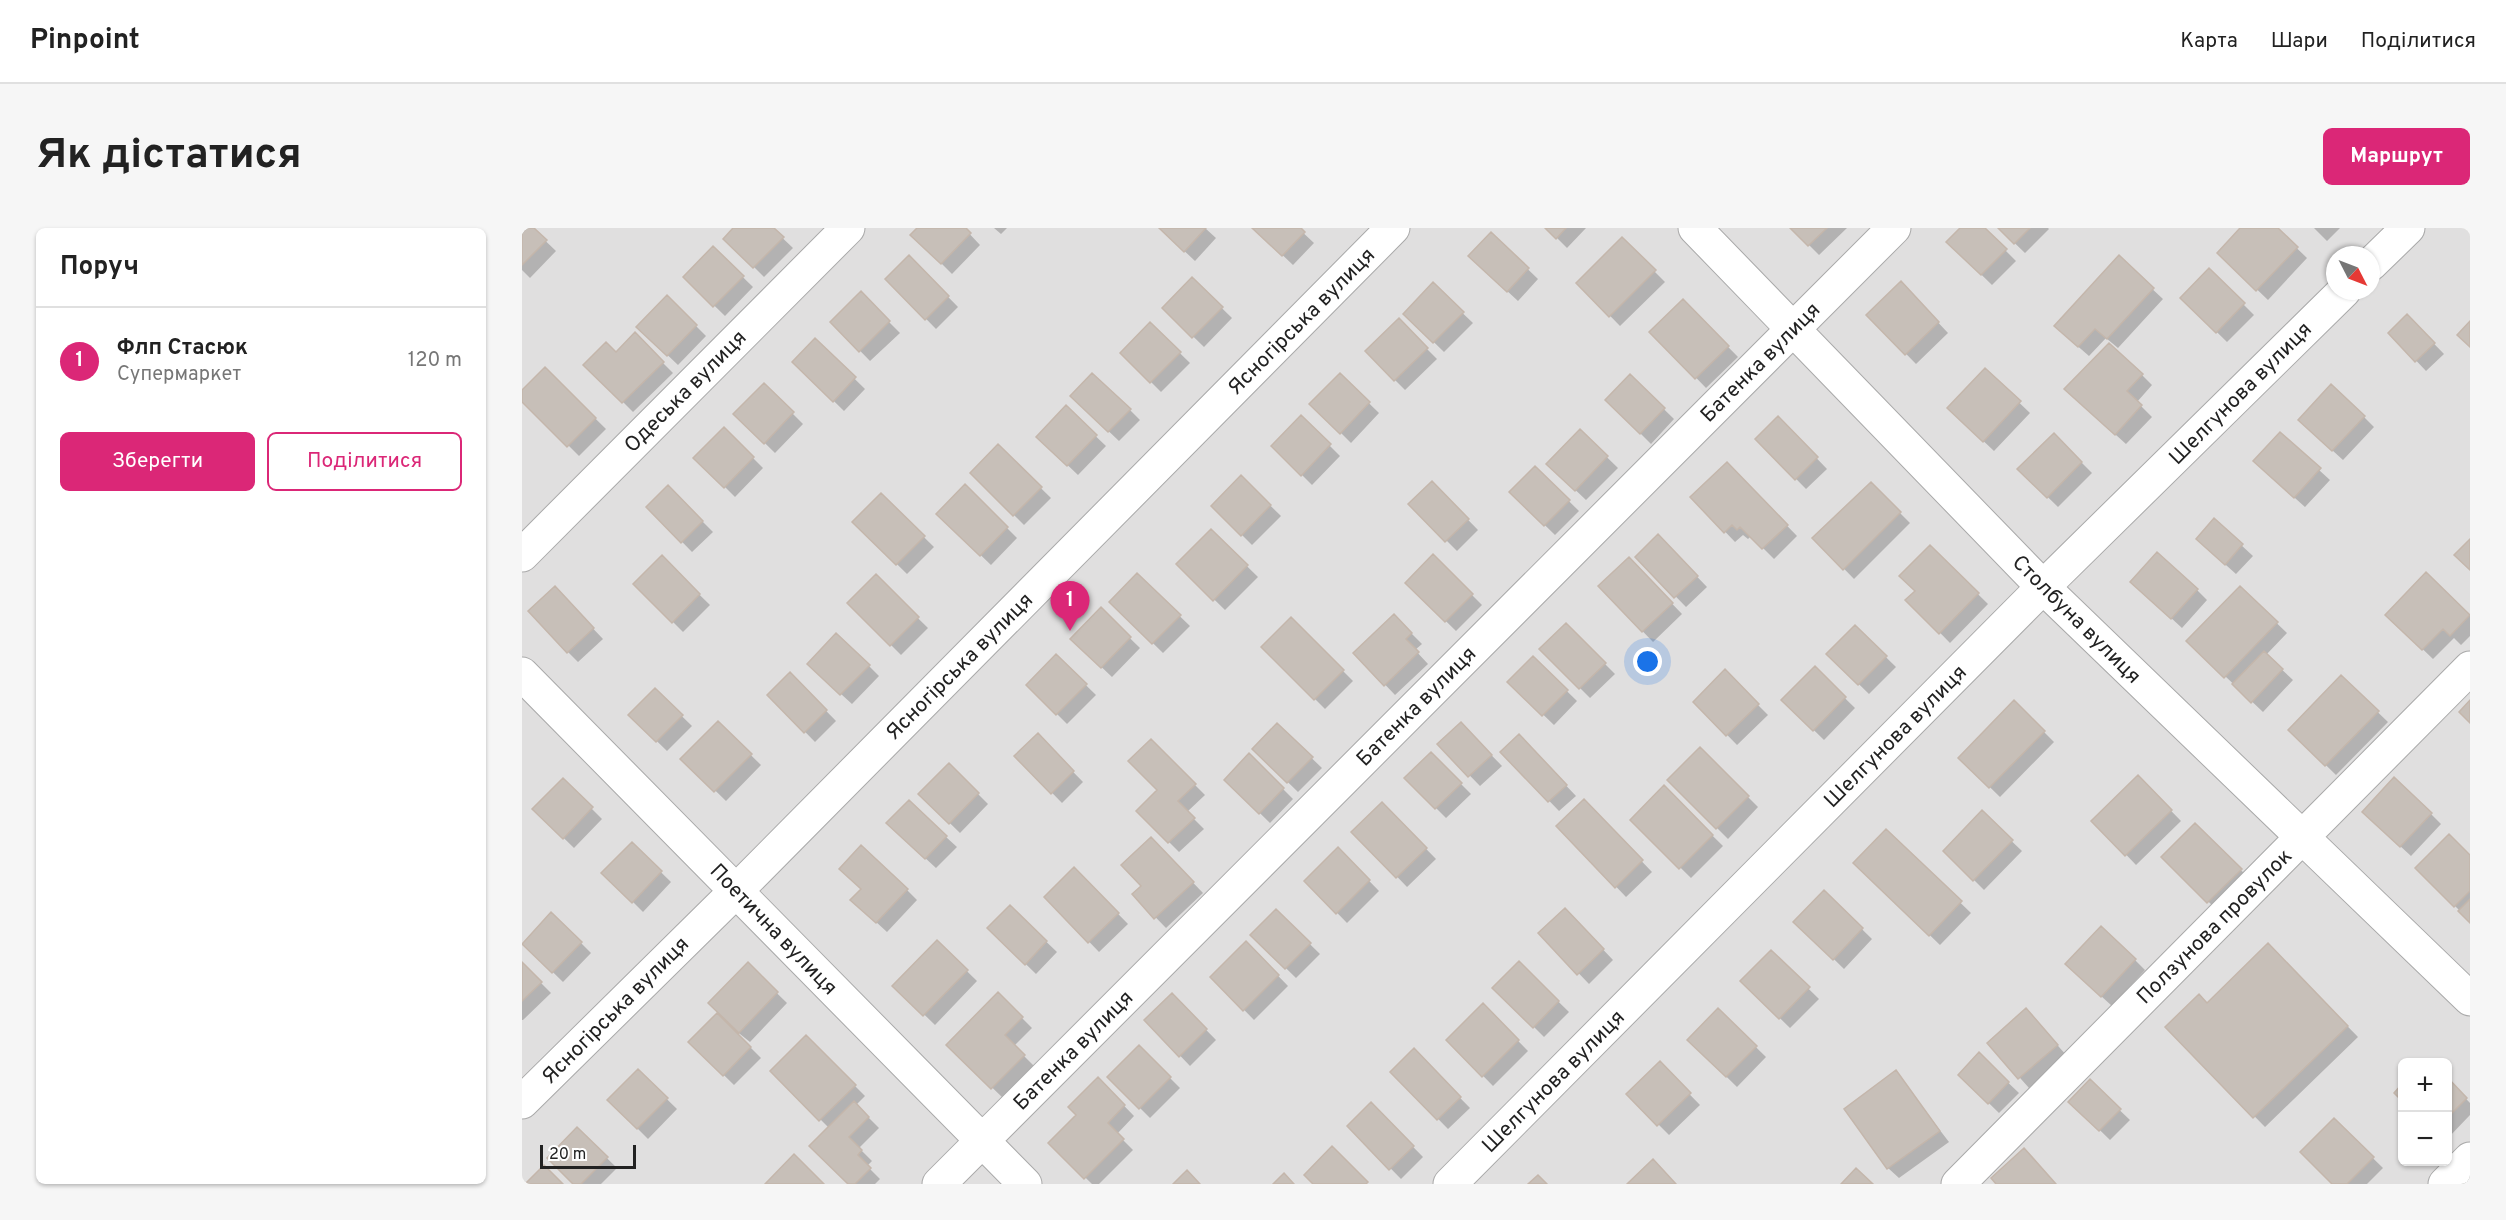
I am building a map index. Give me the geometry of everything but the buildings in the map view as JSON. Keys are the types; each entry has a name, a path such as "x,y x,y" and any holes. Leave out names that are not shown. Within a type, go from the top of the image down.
{"street":[{"name":"Одеська вулиця","path":"522,555 848,228"},
{"name":"Ясногірська вулиця","path":"522,1102 737,890 1393,228"},
{"name":"Столбуна вулиця","path":"1695,228 2043,587 2470,999"},
{"name":"Батенка вулиця","path":"939,1184 1894,228"},
{"path":"2380,255 2408,228"},
{"name":"Шелгунова вулиця","path":"1450,1184 2043,587 2335,300"},
{"name":"Ползунова провулок","path":"1958,1184 2470,668"},
{"name":"Поетична вулиця","path":"522,674 1025,1184"},
{"path":"2445,1184 2470,1159"}],"shaded area":[{"path":"522,228 2470,228 2470,1184 522,1184"}],"place":[{"name":"Флп Стасюк","path":"1070,631"}]}
